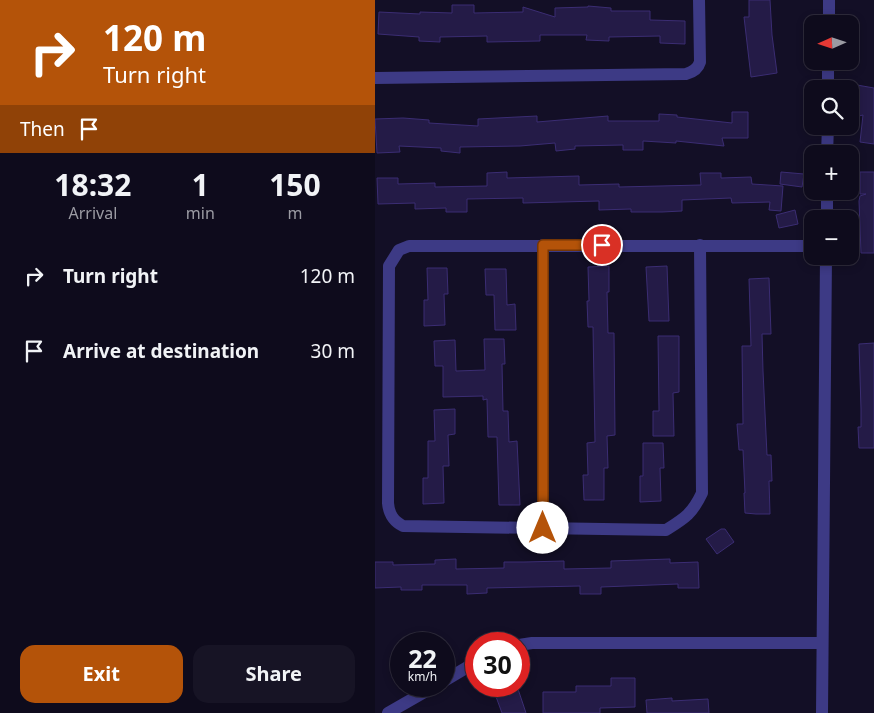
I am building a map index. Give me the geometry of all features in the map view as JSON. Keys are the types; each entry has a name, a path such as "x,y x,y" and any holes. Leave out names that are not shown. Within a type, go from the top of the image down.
{"street":[{"path":"375,78 686,74 695,70 700,62 699,0"},
{"path":"829,0 829,15"},
{"path":"700,245 702,493 695,508 681,521 666,530 403,526 395,522 389,511 389,266 393,256 399,250 409,246 543,245 700,245 804,246"},
{"path":"543,245 543,528"},
{"path":"822,713 826,265"},
{"path":"530,643 822,643"},
{"path":"388,713 416,697"}],"building":[{"path":"749,0 770,0 777,73 751,77 744,17 749,17"},
{"path":"452,5 474,5 474,13 523,12 523,7 555,17 555,8 588,6 611,8 611,11 650,11 650,20 685,21 685,44 660,43 660,36 609,37 609,41 586,40 587,35 540,35 540,41 487,42 487,36 440,37 440,42 419,41 419,37 378,34 379,12 452,13"},
{"path":"859,85 874,88 874,144 860,142 863,115 859,116"},
{"path":"732,112 748,112 748,138 722,138 724,146 676,141 676,143 643,141 643,150 623,150 623,145 575,146 575,149 556,151 555,143 520,146 460,147 460,153 441,151 441,148 399,146 400,152 377,153 375,119 403,118 429,120 429,123 478,126 478,119 537,116 537,122 608,116 608,121 659,121 659,114 732,123"},
{"path":"507,172 507,178 579,176 579,185 619,184 619,187 701,185 700,173 721,173 721,178 751,177 752,184 783,186 781,211 769,210 770,202 732,203 731,198 682,200 682,211 662,212 631,212 631,209 599,210 599,201 523,203 523,198 467,199 467,212 446,212 446,208 415,209 415,203 378,204 377,178 398,178 398,184 435,183 435,187 487,186 487,173"},
{"path":"781,172 804,174 802,187 780,184"},
{"path":"860,172 874,172 874,253 861,253 859,201 860,196 866,194 860,194"},
{"path":"795,210 798,224 779,228 776,215"},
{"path":"609,266 609,292 607,292 608,333 614,333 615,435 607,436 608,468 604,468 604,500 584,500 583,475 588,475 587,443 595,442 593,327 588,327 588,267"},
{"path":"667,266 669,321 649,321 646,267"},
{"path":"427,268 447,268 448,294 444,294 445,325 424,326 424,300 428,300"},
{"path":"485,269 506,269 507,305 515,304 516,330 495,330 494,295 486,295"},
{"path":"769,278 771,334 762,334 767,455 771,455 772,481 769,481 770,514 756,514 745,513 743,450 739,450 737,424 743,424 742,346 751,346 749,279"},
{"path":"658,336 679,336 679,392 673,393 674,436 653,436 653,411 659,411"},
{"path":"484,339 504,339 505,364 502,364 503,411 508,411 509,442 517,441 520,505 499,505 497,437 488,437 487,399 483,400 483,396 443,397 443,366 435,366 434,341 455,340 456,371 485,370"},
{"path":"874,343 874,448 859,448 858,427 861,427 861,409 859,344"},
{"path":"455,409 455,434 448,435 449,466 443,466 444,503 423,504 423,478 428,478 428,441 435,441 434,410"},
{"path":"643,443 663,443 664,468 660,468 661,501 640,502 640,476 643,476"},
{"path":"721,529 725,529 734,542 717,554 706,539"},
{"path":"456,559 456,569 504,568 504,562 564,561 564,569 611,568 611,561 670,559 670,563 698,562 699,588 678,588 678,584 601,587 601,594 580,594 580,586 487,588 487,593 467,594 467,585 422,585 422,590 401,590 401,587 375,588 375,562 393,562 393,565 435,564 435,560"},
{"path":"611,678 635,678 635,707 600,708 600,713 543,713 543,692 576,692 576,686 611,686"},
{"path":"496,697 521,697 526,713 502,713"},
{"path":"672,698 672,701 708,699 709,713 647,713 646,700"}],"route":[{"path":"543,528 543,245 602,245"}]}
